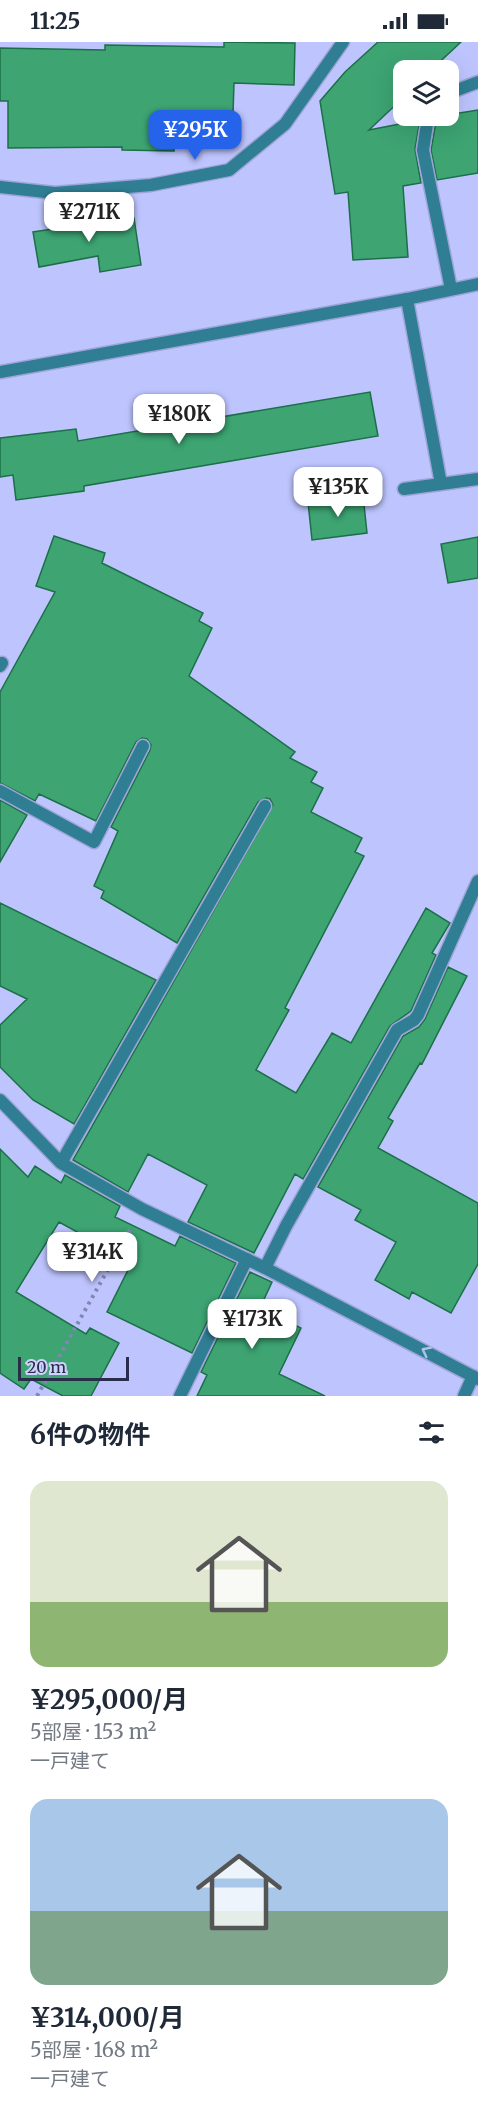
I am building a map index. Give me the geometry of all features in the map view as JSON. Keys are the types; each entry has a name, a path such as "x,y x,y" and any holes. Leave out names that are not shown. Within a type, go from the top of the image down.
{"street":[{"path":"0,187 55,193 151,185 229,170 285,124 344,42"},
{"path":"459,89 478,82"},
{"path":"427,126 423,150 451,289"},
{"path":"0,372 407,299 478,284"},
{"path":"407,299 441,484"},
{"path":"404,489 478,479"},
{"path":"0,791 94,842 143,746"},
{"path":"62,1162 265,806"},
{"path":"265,1268 286,1226 397,1030 418,1015 478,881"},
{"path":"0,1100 62,1162 142,1209 265,1268 476,1377 464,1396"},
{"path":"180,1396 247,1259"}],"path":[{"path":"37,1396 142,1209"}],"building":[{"path":"224,42 295,43 294,85 234,83 232,145 174,143 174,151 122,150 122,147 8,148 8,101 0,101 0,48 105,50 105,45 224,47"},
{"path":"378,42 461,42 442,60 393,60 393,107 369,130 393,125 419,126 415,149 421,183 403,186 408,257 353,260 348,192 335,194 320,101 345,72"},
{"path":"478,110 478,173 437,180 431,150 435,127 459,126 459,113"},
{"path":"82,215 84,225 134,218 141,265 100,272 98,256 39,267 33,232 53,229 51,220"},
{"path":"370,392 378,436 84,486 84,491 16,500 13,475 0,477 0,438 76,429 78,441"},
{"path":"363,495 367,533 312,540 308,502"},
{"path":"54,536 105,553 102,563 203,613 199,621 212,628 189,676 295,752 290,758 317,772 311,782 323,788 311,812 362,838 355,852 364,856 285,1008 289,1010 256,1070 296,1093 332,1033 351,1043 426,908 450,923 432,953 436,955 411,1011 390,1026 303,1179 295,1174 254,1253 188,1222 207,1185 148,1154 128,1192 73,1160 273,805 270,799 266,798 258,802 177,943 101,898 104,891 94,886 118,831 111,827 150,750 151,745 147,739 142,738 136,742 96,821 39,794 35,801 0,783 0,692 55,592 36,586"},
{"path":"478,537 478,578 448,583 441,544"},
{"path":"0,800 27,815 0,862"},
{"path":"0,903 156,980 74,1124 33,1100 0,1067 0,1025 27,999 0,986"},
{"path":"448,967 467,976 422,1064 420,1063 388,1118 393,1121 378,1148 478,1203 478,1264 451,1313 412,1292 409,1299 375,1280 396,1242 355,1220 361,1210 318,1187 403,1036 419,1027 425,1019"},
{"path":"0,1149 28,1177 35,1166 61,1183 65,1175 120,1206 115,1217 175,1246 180,1236 236,1263 192,1353 107,1312 132,1262 59,1222 16,1292 86,1334 90,1328 119,1343 91,1396 63,1396 31,1379 24,1389 0,1373"},
{"path":"250,1272 272,1282 260,1308 301,1328 279,1374 325,1396 197,1396 207,1375 201,1372"}]}
